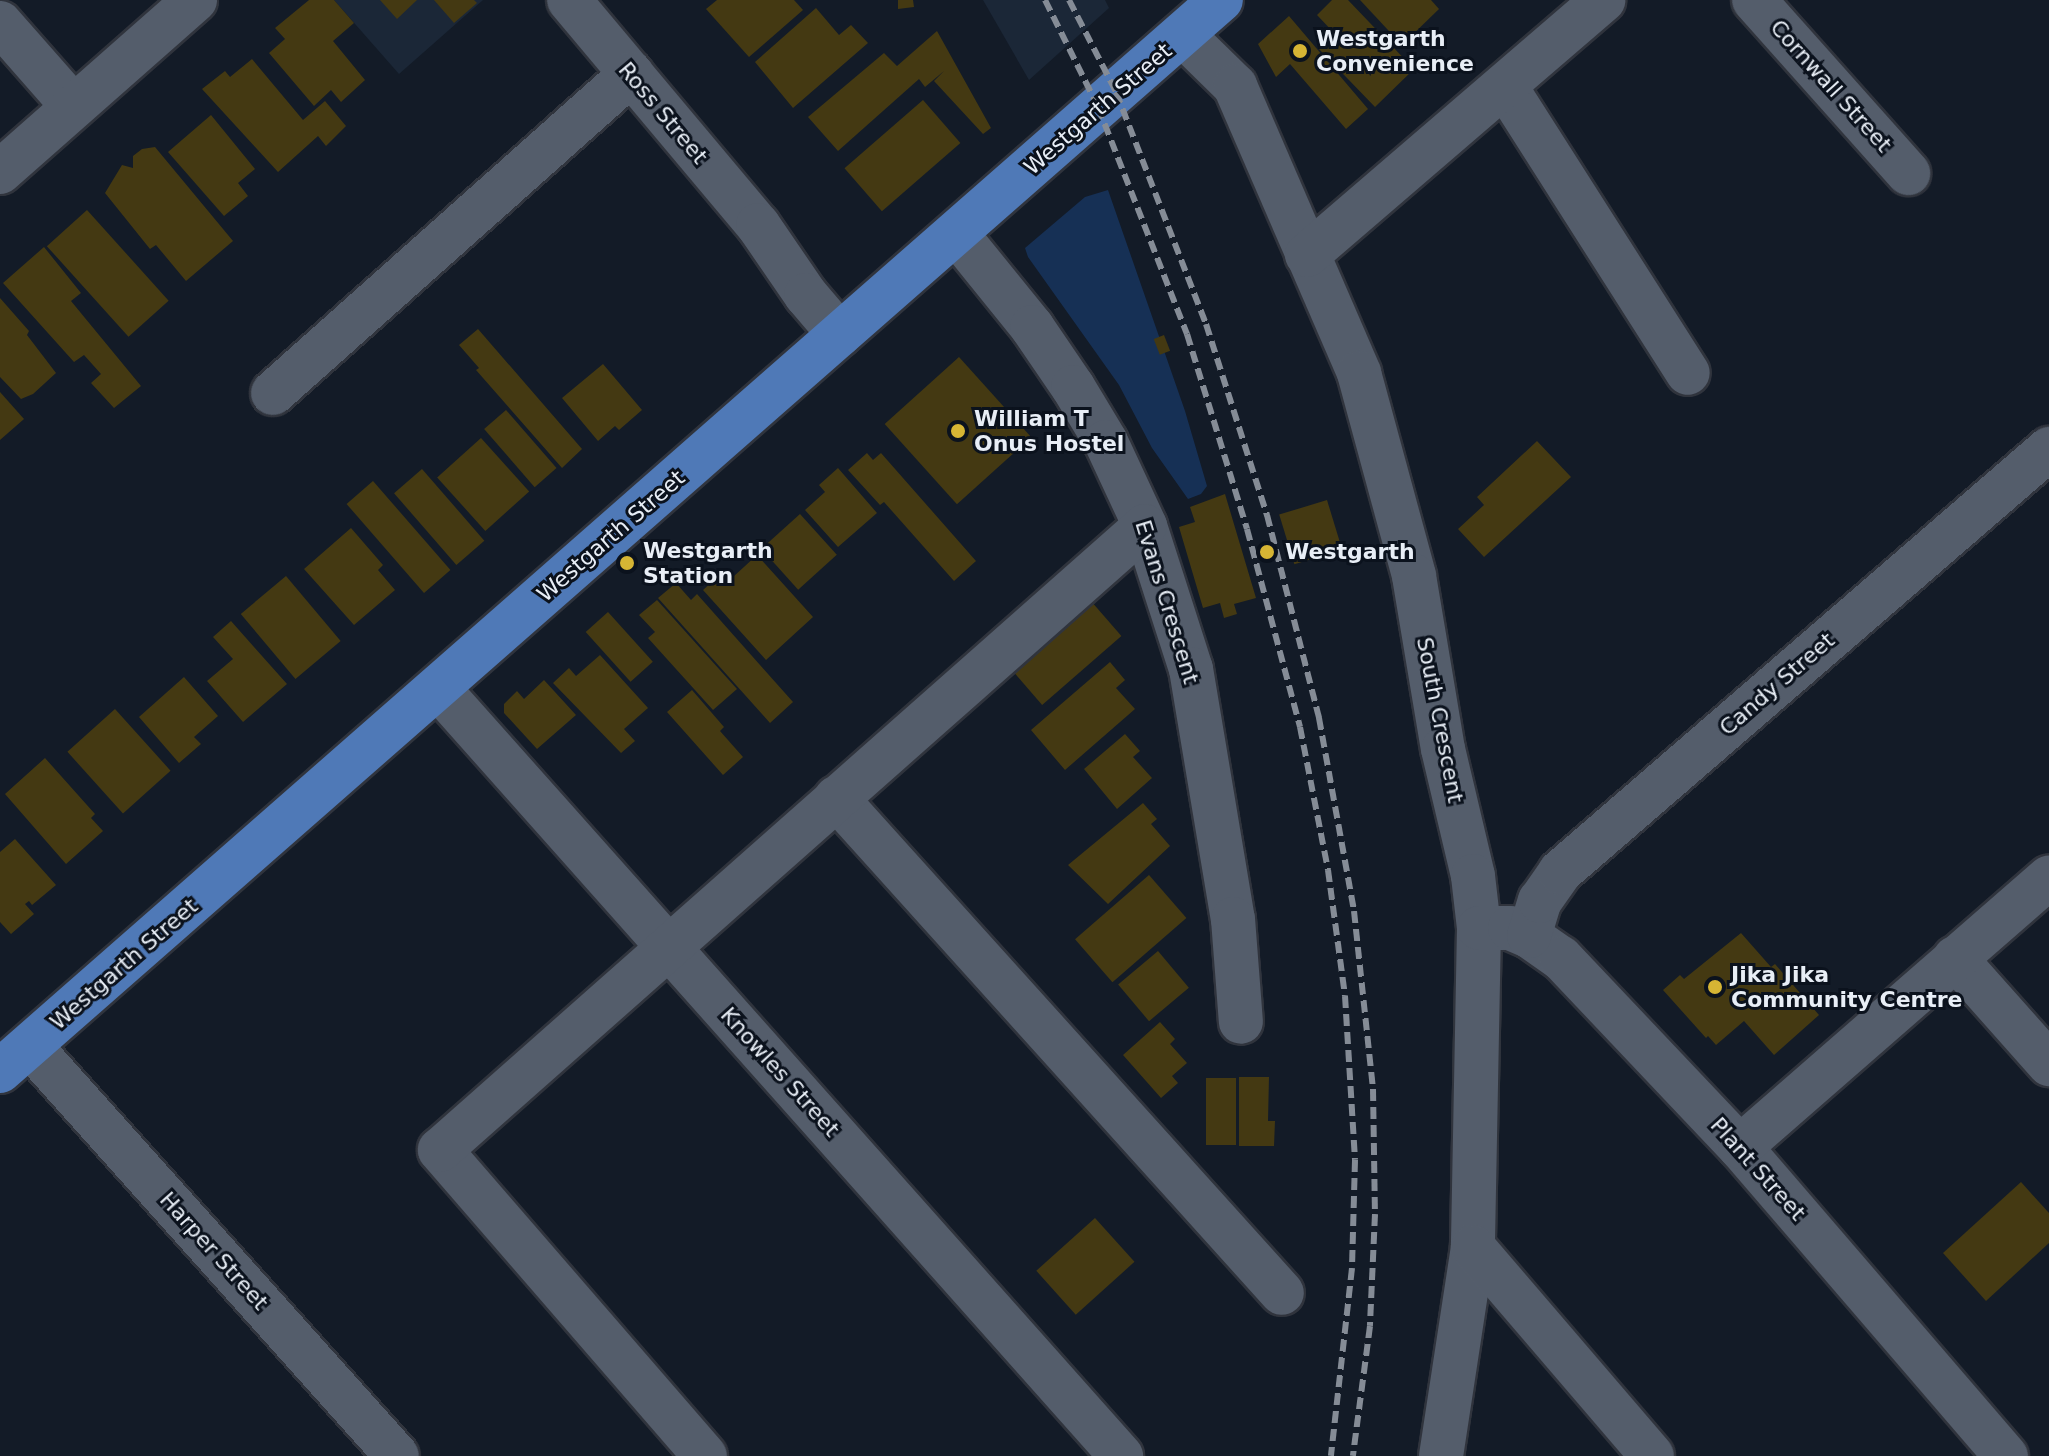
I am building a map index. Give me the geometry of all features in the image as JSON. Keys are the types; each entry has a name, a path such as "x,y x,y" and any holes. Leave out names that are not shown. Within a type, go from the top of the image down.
{"main road":[{"name":"Westgarth Street","path":"15,1059 1221,0"}],"street":[{"path":"0,172 195,0"},
{"name":"Ross Street","path":"569,0 758,225 829,275 852,325"},
{"path":"1307,255 1603,0"},
{"name":"Cornwall Street","path":"1754,0 1908,173"},
{"path":"0,23 73,106"},
{"name":"South Crescent","path":"1183,35 1235,86 1359,373 1414,576 1443,749 1473,876 1479,928 1473,1247 1441,1456"},
{"path":"273,393 631,74"},
{"path":"1505,86 1688,373"},
{"name":"Evans Crescent","path":"956,233 1032,327 1073,387 1106,442 1145,526 1191,669 1233,919 1241,1022"},
{"name":"Candy Street","path":"1529,936 1540,901 1560,872 2049,449"},
{"path":"705,1456 440,1150 1145,526"},
{"name":"Knowles Street","path":"438,688 1121,1456"},
{"path":"836,798 1282,1293"},
{"path":"1740,1147 2049,877"},
{"name":"Plant Street","path":"1479,928 1500,926 1529,936 1561,958 1740,1147 2006,1456"},
{"path":"1955,958 2049,1064"},
{"name":"Harper Street","path":"15,1059 397,1456"},
{"path":"1473,1247 1652,1456"}],"shaded area":[{"path":"334,0 483,0 399,74"},
{"path":"983,0 1105,0 1109,8 1029,80"},
{"path":"1108,190 1185,411 1207,486 1201,494 1188,499 1152,448 1119,385 1028,257 1025,248 1085,197"}],"building":[{"path":"309,0 334,0 354,23 333,41 365,80 341,102 331,90 314,106 269,53 285,39 275,28"},
{"path":"380,0 417,0 397,19"},
{"path":"434,0 474,0 477,3 454,23"},
{"path":"717,0 794,0 803,10 749,57 706,9"},
{"path":"898,0 913,0 914,7 898,9"},
{"path":"1332,0 1348,0 1414,69 1375,107 1318,48 1334,33 1317,15"},
{"path":"1360,0 1431,0 1439,9 1402,45"},
{"path":"816,8 839,35 851,25 868,43 793,108 755,62"},
{"path":"1289,16 1368,109 1346,129 1290,64 1276,77 1258,44"},
{"path":"937,31 991,128 983,134 934,81 944,71 925,87 919,79 838,151 808,117 884,53 897,66"},
{"path":"252,59 303,120 325,101 346,126 326,146 318,136 278,172 202,89 225,71 230,77"},
{"path":"923,100 960,143 882,211 845,168"},
{"path":"211,115 255,169 238,183 248,196 224,216 168,152"},
{"path":"155,147 233,241 186,281 156,245 150,249 105,193 122,165 133,168 133,156 142,149"},
{"path":"87,210 169,301 129,337 47,246"},
{"path":"44,247 81,293 71,301 141,386 114,408 91,383 101,374 84,355 74,362 3,283"},
{"path":"0,298 29,331 27,335 56,373 33,394 21,399 0,377"},
{"path":"478,329 582,449 562,468 476,370 479,368 459,345"},
{"path":"1164,335 1170,351 1160,355 1154,339"},
{"name":"William T Onus Hostel","path":"959,357 1031,437 957,504 885,424"},
{"path":"603,364 642,410 619,430 615,426 598,441 562,398"},
{"path":"0,392 24,419 0,440"},
{"path":"506,410 557,468 535,487 484,429"},
{"path":"481,438 529,492 485,531 437,477"},
{"path":"1537,441 1571,477 1484,557 1458,529 1484,505 1477,497"},
{"path":"867,453 873,460 881,453 976,561 954,581 884,502 880,505 848,470"},
{"path":"838,468 877,513 838,547 805,510 825,492 819,485"},
{"path":"422,469 484,541 456,565 394,493"},
{"path":"373,481 450,570 424,593 347,504"},
{"path":"1225,494 1256,598 1234,604 1237,614 1224,618 1220,603 1203,608 1179,527 1195,522 1190,507"},
{"path":"1327,500 1342,550 1294,564 1279,515"},
{"path":"800,514 837,555 798,590 761,549"},
{"path":"351,528 383,565 378,570 395,590 354,625 304,569"},
{"path":"757,555 813,617 766,660 703,590 726,569 733,577"},
{"path":"286,576 341,641 295,679 241,614"},
{"path":"676,583 691,600 697,594 793,702 770,723 658,598"},
{"path":"1084,593 1121,636 1042,705 1005,662"},
{"path":"657,600 737,689 713,710 648,638 655,632 639,615"},
{"path":"608,612 653,662 631,682 586,632"},
{"path":"231,621 287,684 243,722 207,681 233,659 213,637"},
{"path":"600,655 648,708 624,729 635,741 621,753 553,683 569,668 576,676"},
{"path":"1110,662 1125,680 1116,688 1135,709 1065,770 1031,730"},
{"path":"184,677 218,716 194,737 201,744 179,763 139,717"},
{"path":"544,680 576,715 537,749 504,713 504,704 517,691 524,699"},
{"path":"692,690 724,727 720,731 743,757 723,775 667,712"},
{"path":"115,709 171,771 123,814 67,752"},
{"path":"1125,734 1140,751 1133,757 1152,778 1117,809 1084,769"},
{"path":"45,758 95,814 91,818 103,831 66,864 5,794"},
{"path":"1143,803 1157,819 1151,824 1170,846 1108,904 1068,865"},
{"path":"15,839 56,885 32,905 29,901 25,904 34,914 11,934 0,922 0,852"},
{"path":"1149,875 1186,918 1112,982 1075,939"},
{"path":"1741,933 1771,967 1775,964 1819,1015 1774,1055 1744,1021 1716,1045 1663,990 1680,975 1684,979"},
{"path":"1158,951 1189,988 1149,1021 1118,984"},
{"path":"1160,1022 1175,1039 1170,1044 1187,1063 1172,1076 1178,1083 1161,1098 1123,1055"},
{"path":"1239,1077 1269,1077 1268,1121 1275,1121 1274,1146 1239,1146"},
{"path":"1206,1078 1236,1078 1236,1145 1206,1145"},
{"path":"2021,1182 2049,1213 2049,1243 1986,1301 1943,1253"},
{"path":"1095,1218 1134,1262 1076,1315 1036,1271"}],"railway":[{"path":"1045,0 1098,107 1187,334 1247,529 1300,727 1328,870 1345,996 1355,1160 1352,1268 1331,1456"},
{"path":"1069,0 1116,92 1206,324 1267,515 1319,718 1354,911 1373,1089 1375,1214 1370,1326 1353,1456"}],"place":[{"name":"Westgarth Convenience","path":"1300,51"},
{"name":"William T Onus Hostel","path":"958,431"},
{"name":"Westgarth","path":"1267,552"},
{"name":"Westgarth Station","path":"627,563"},
{"name":"Jika Jika Community Centre","path":"1715,987"}]}
